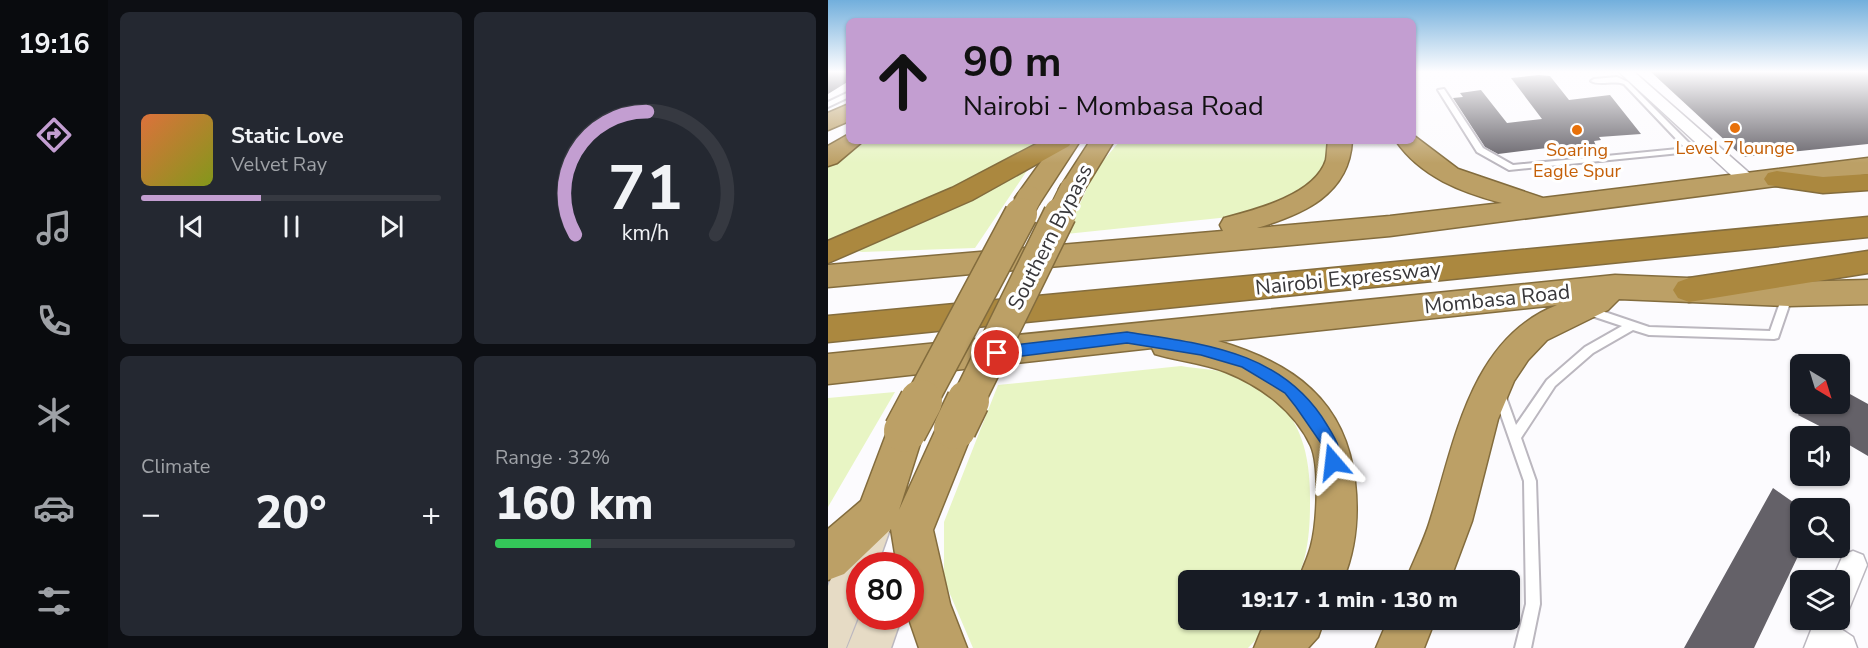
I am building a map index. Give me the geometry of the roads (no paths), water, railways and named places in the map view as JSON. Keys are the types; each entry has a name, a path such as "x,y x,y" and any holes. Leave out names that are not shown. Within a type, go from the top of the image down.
{"highway":[{"path":"828,123 846,113"},
{"path":"828,158 847,144"},
{"path":"828,254 962,194 1054,144"},
{"name":"Southern Bypass","path":"896,536 904,431 1029,198 1066,144"},
{"name":"Southern Bypass","path":"896,536 955,428 1077,180 1100,144"},
{"path":"1077,180 1110,144"},
{"path":"1163,244 1265,216 1307,196 1328,179 1341,152 1340,144"},
{"path":"1410,144 1421,157 1444,175 1504,195 1553,207"},
{"path":"828,276 1163,244 1390,226 1868,166"},
{"path":"1777,178 1823,185 1868,182"},
{"name":"Nairobi Expressway","path":"828,329 1781,227 1868,210"},
{"name":"Nairobi Expressway","path":"828,306 1781,227 1868,227"},
{"path":"828,254 918,266"},
{"path":"1689,290 1868,262"},
{"path":"1432,570 1450,524 1478,423 1495,380 1515,351 1538,329 1602,298 1615,287"},
{"name":"Mombasa Road","path":"828,369 1615,287 1788,294 1868,292"},
{"path":"1127,338 1201,350 1246,363 1290,389 1314,416 1330,445 1337,496 1336,533 1323,570"},
{"path":"828,558 896,536 927,604 943,648"},
{"path":"1278,648 1293,630"},
{"path":"1400,648 1408,630"}],"main road":[{"name":"Southern Bypass","path":"828,638 896,536"},
{"path":"869,648 876,630"}],"street":[{"path":"1657,102 1694,138 1749,182"},
{"path":"1850,572 1853,565"}],"lane":[{"path":"1450,102 1480,150 1512,168 1680,151 1688,147 1694,138"},
{"path":"1644,102 1677,135 1694,138"},
{"path":"1677,135 1694,138"},
{"path":"1581,308 1649,331 1774,334 1788,294"},
{"path":"1515,437 1551,383 1589,350 1632,325"},
{"path":"1495,380 1530,482 1533,604 1522,648"}],"place":[{"name":"Level 7 lounge","path":"1735,128"},
{"name":"Soaring Eagle Spur","path":"1577,130"}]}
